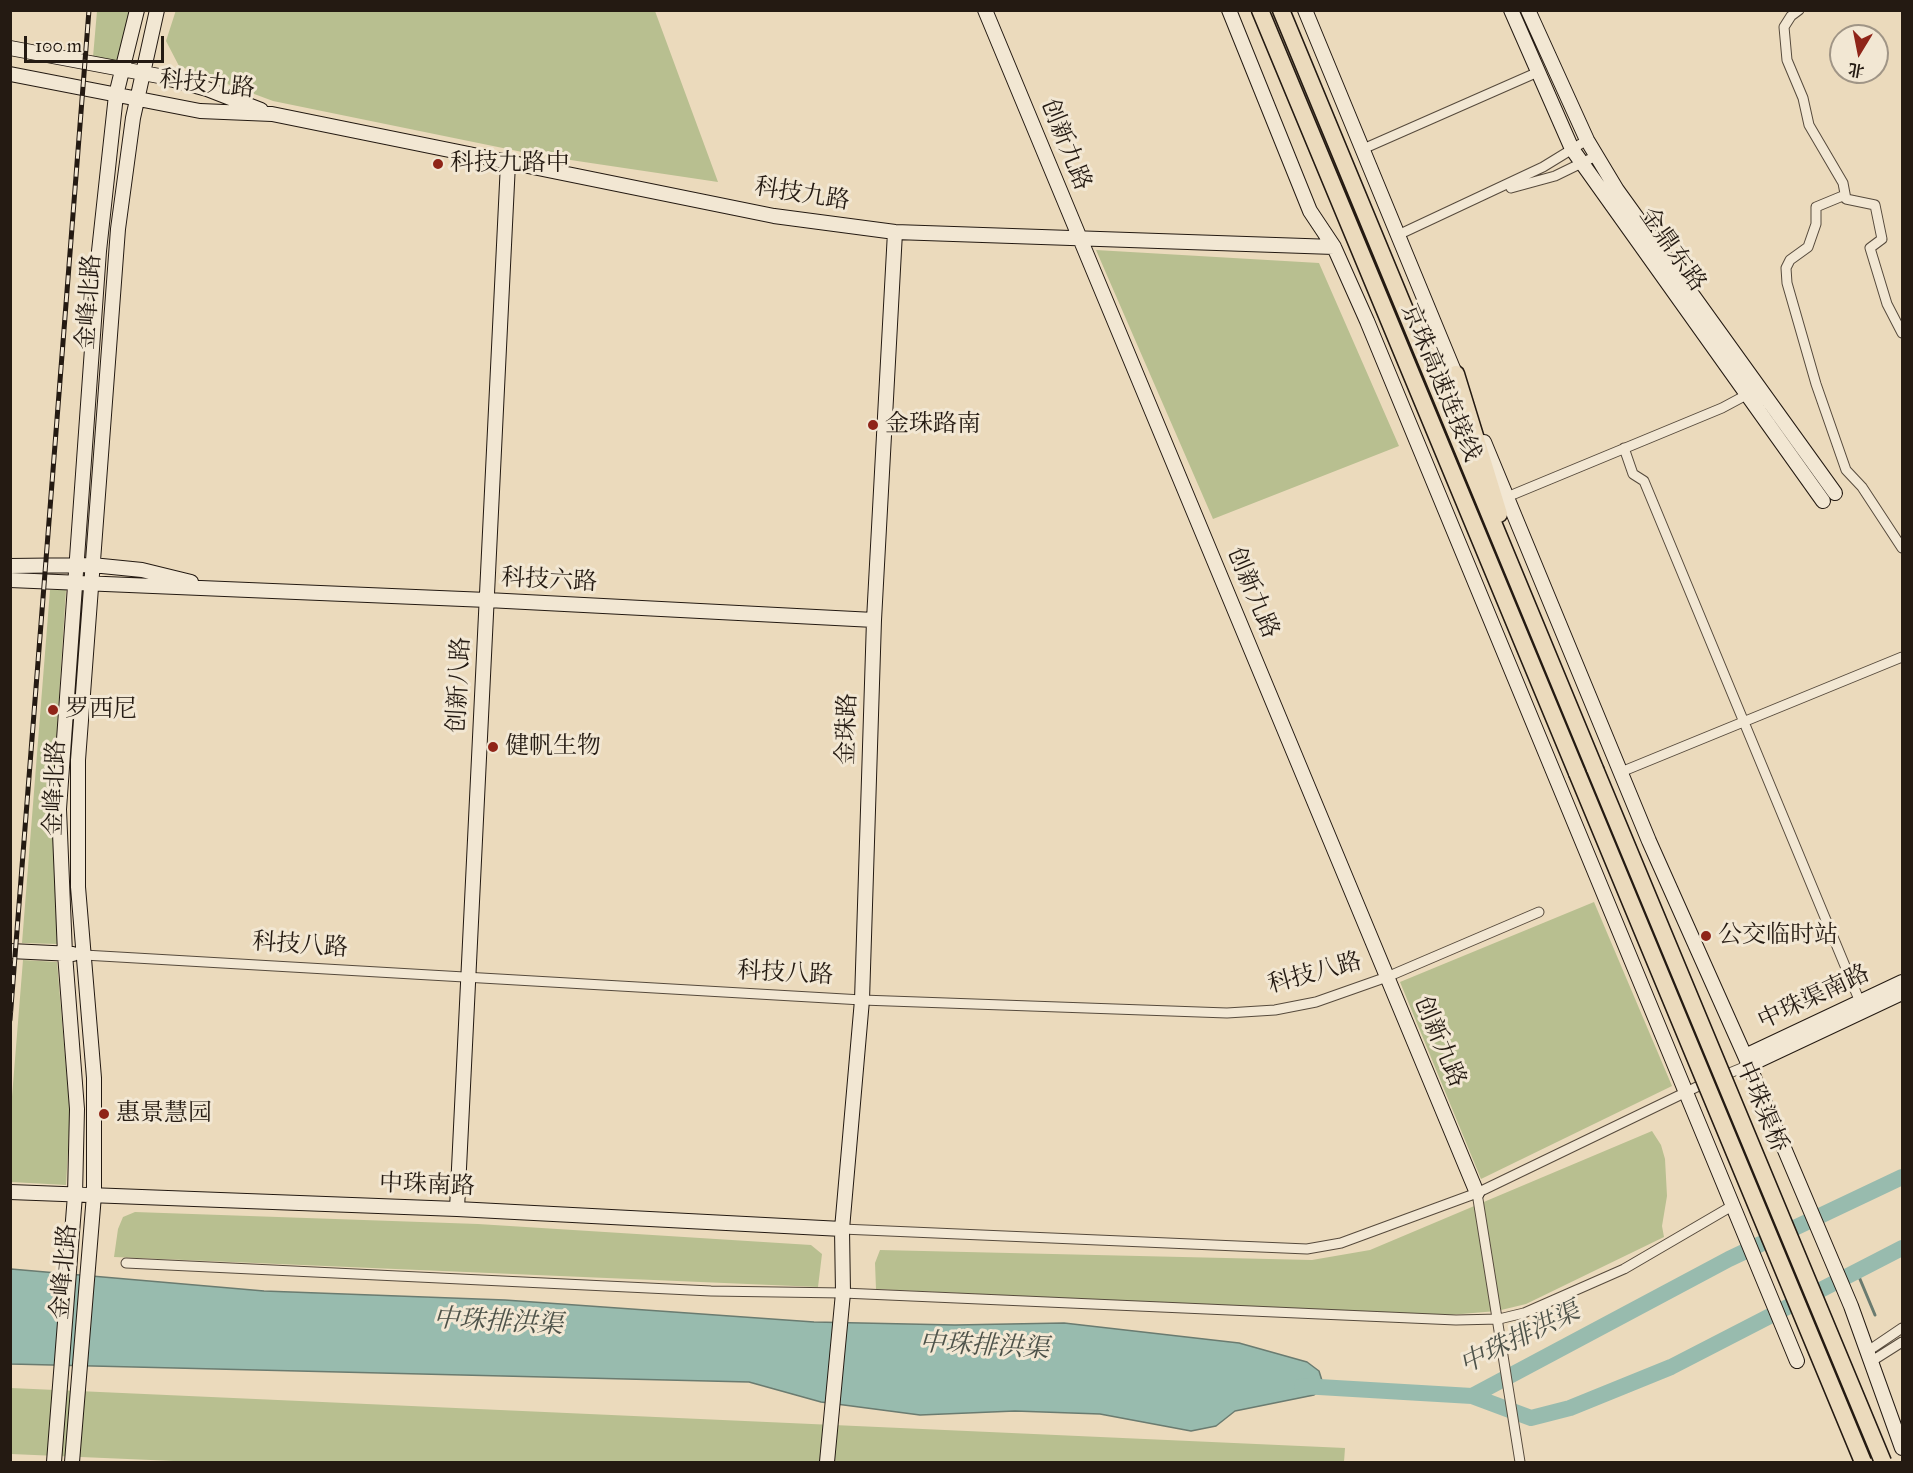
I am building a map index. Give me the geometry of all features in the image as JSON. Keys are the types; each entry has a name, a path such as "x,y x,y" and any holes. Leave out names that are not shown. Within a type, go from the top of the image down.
{"highway":[{"name":"京珠高速连接线","path":"1260,10 1578,773"},
{"name":"京珠高速连接线","path":"1281,10 1595,769"},
{"path":"1456,374 1497,503 1507,556"},
{"name":"中珠渠桥","path":"1595,769 1883,1462"},
{"name":"中珠渠桥","path":"1578,773 1863,1462"}],"street":[{"name":"金峰北路","path":"54,1462 72,1249 77,1109 65,954 59,809 99,251 116,95 137,10"},
{"name":"金峰北路","path":"72,1462 94,1195 94,1078 78,887 76,820 90,584 118,229 137,99 157,10"},
{"name":"创新九路","path":"985,10 1477,1192"},
{"path":"1229,10 1310,212 1334,247 1687,1090 1734,1212 1797,1361"},
{"path":"1305,10 1621,772 1851,1306 1902,1449"},
{"name":"金鼎东路","path":"1511,10 1572,149 1753,391 1835,493"},
{"name":"金鼎东路","path":"1528,10 1596,156 1753,391 1823,501"},
{"path":"1798,10 1784,27 1787,60 1803,98 1809,125 1843,183 1846,199 1875,205 1882,239 1870,248 1887,304 1902,333"},
{"name":"科技九路","path":"10,48 123,68 207,89 272,114 774,216 895,231 1334,247"},
{"path":"1363,149 1538,72"},
{"name":"科技九路","path":"10,74 200,111 272,114"},
{"path":"1398,235 1543,167 1587,140"},
{"path":"1488,194 1555,176 1596,156"},
{"name":"创新八路","path":"458,1209 507,163"},
{"path":"1845,195 1816,207 1816,224 1808,248 1790,260 1786,268 1788,283 1816,384 1846,470 1862,487 1902,548"},
{"name":"金珠路","path":"827,1462 843,1293 842,1229 862,1000 874,620 895,231"},
{"path":"1507,497 1722,408 1753,391"},
{"path":"1624,448 1633,474 1644,481 1860,1002"},
{"name":"科技六路","path":"10,566 92,564 142,570 222,590"},
{"name":"科技六路","path":"10,580 487,600 874,620"},
{"path":"1621,772 1902,657"},
{"name":"科技八路","path":"10,951 862,1000 1227,1013 1275,1010 1316,1002 1387,977 1539,912"},
{"name":"中珠渠南路","path":"1747,1060 1902,982"},
{"name":"中珠渠南路","path":"1747,1060 1902,993"},
{"path":"842,1229 1307,1249 1341,1243 1477,1192 1747,1060"},
{"name":"中珠南路","path":"10,1192 458,1209 842,1229"},
{"path":"1477,1192 1520,1462"},
{"path":"126,1263 711,1291 843,1293 1456,1320 1499,1319 1524,1313 1624,1269 1734,1212"},
{"path":"1870,1356 1902,1328"},
{"path":"1870,1356 1902,1342"}],"green space":[{"path":"176,10 655,11 718,182 537,155 273,101 179,66 166,41"},
{"path":"97,11 132,11 120,62 93,57"},
{"path":"1096,250 1319,263 1399,446 1213,519"},
{"path":"50,590 66,590 52,807 57,944 22,943"},
{"path":"1594,902 1672,1086 1481,1179 1400,982"},
{"path":"23,960 57,962 70,1114 66,1185 11,1182 11,1109"},
{"path":"1652,1131 1661,1145 1665,1159 1667,1196 1662,1226 1664,1237 1526,1304 1497,1311 1437,1316 876,1289 875,1263 880,1250 1312,1260 1370,1250"},
{"path":"135,1212 478,1224 811,1245 822,1254 818,1287 114,1257 118,1229 123,1217"},
{"path":"11,1388 1345,1448 1344,1462 197,1462 11,1454"}],"water":[{"path":"11,1269 264,1291 505,1300 814,1322 955,1325 1064,1323 1239,1343 1307,1362 1319,1371 1324,1387 1314,1395 1235,1411 1216,1426 1191,1431 1100,1414 1015,1411 920,1415 821,1402 749,1382 11,1364"}],"waterway":[{"name":"中珠排洪渠","path":"1302,1386 1472,1396 1729,1259 1902,1177"},
{"path":"1472,1396 1531,1418 1570,1408 1671,1367 1902,1248"},
{"path":"1857,1272 1875,1315"}],"railway":[{"path":"10,1020 89,10"}],"place":[{"name":"科技九路中","path":"438,164"},
{"name":"金珠路南","path":"873,425"},
{"name":"罗西尼","path":"53,710"},
{"name":"健帆生物","path":"493,747"},
{"name":"公交临时站","path":"1706,936"},
{"name":"惠景慧园","path":"104,1114"}]}
